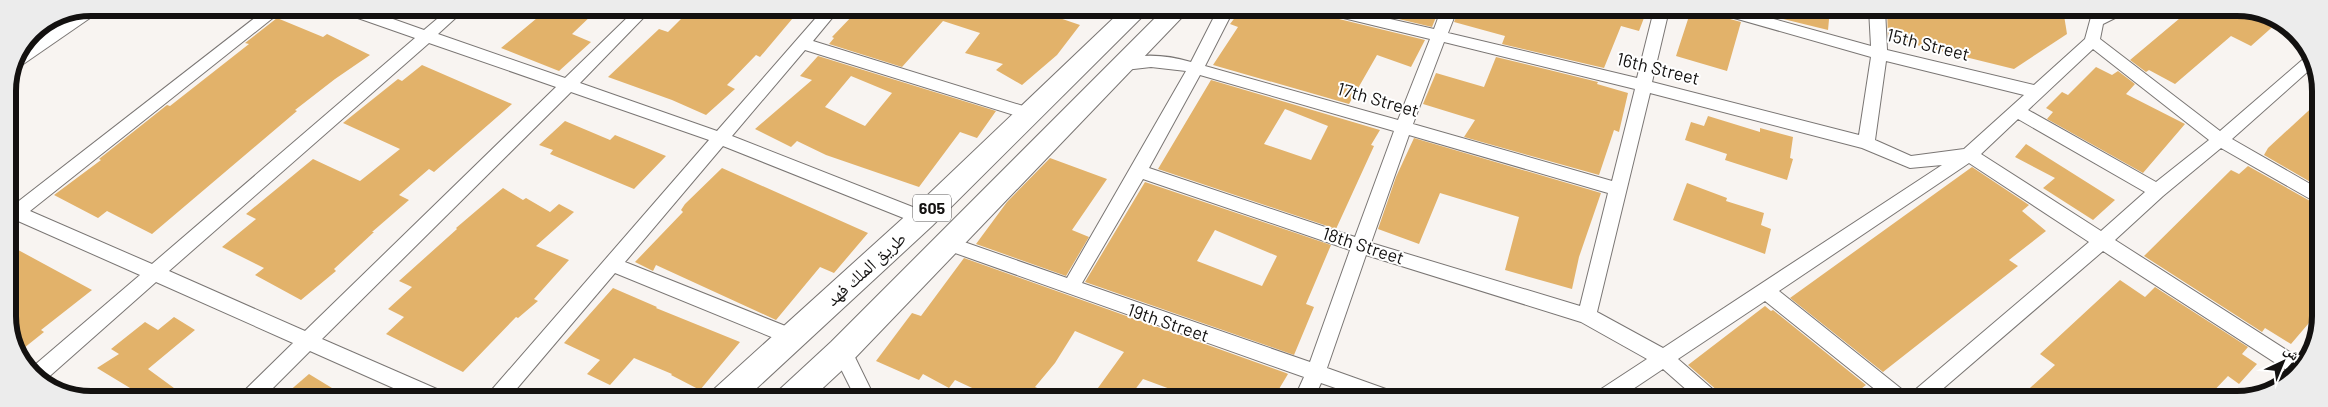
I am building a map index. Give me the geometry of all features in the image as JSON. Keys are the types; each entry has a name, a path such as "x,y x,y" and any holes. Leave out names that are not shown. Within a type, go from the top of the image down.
{"highway":[{"name":"طريق الملك فهد","path":"733,391 922,218 1030,114 1124,16"},
{"name":"605","path":"799,391 842,351 1171,16"}],"street":[{"path":"16,210 267,16"},
{"path":"369,16 720,138 922,218"},
{"path":"42,372 450,16"},
{"path":"257,391 638,16"},
{"path":"503,391 826,16"},
{"path":"1070,288 1140,171 1197,69 1223,16"},
{"name":"16th Street","path":"1359,16 1866,143 1910,162 1969,156"},
{"path":"1308,391 1362,247 1403,128 1447,16"},
{"path":"1587,316 1660,16"},
{"name":"15th Street","path":"1745,16 1879,54 2037,92"},
{"path":"1866,143 1879,54 1877,16"},
{"path":"1615,391 1969,156 2016,110 2092,41 2095,16"},
{"path":"27,54 80,18"},
{"path":"2092,41 2220,140 2312,193"},
{"path":"802,43 1030,114"},
{"name":"17th Street","path":"1125,64 1164,60 1618,189"},
{"path":"1926,391 2102,242 2157,191 2220,140 2306,63"},
{"path":"2016,110 2157,191"},
{"path":"1969,156 2293,365"},
{"name":"18th Street","path":"1140,171 1362,247 1587,316 1665,359 1701,391"},
{"path":"16,215 154,273 421,391"},
{"name":"19th Street","path":"948,244 1366,391"},
{"path":"612,264 791,337"},
{"path":"1766,291 1891,391"},
{"path":"842,351 862,391"}],"building":[{"path":"539,16 591,16 572,34 591,42 559,71 501,48"},
{"path":"684,16 795,16 760,57 756,55 727,85 735,89 706,115 672,100 608,77 659,29 668,32"},
{"path":"852,16 1054,16 1080,25 1057,55 1022,85 996,70 1003,64 965,53 980,33 943,21 902,67 829,44 834,38 832,37"},
{"path":"1236,16 1329,16 1425,40 1411,67 1377,55 1349,104 1213,65 1238,27 1230,24"},
{"path":"1386,16 1437,16 1432,27"},
{"path":"1456,16 1645,16 1639,31 1621,26 1604,68 1502,44 1505,36 1454,22"},
{"path":"1689,16 1719,16 1741,22 1727,71 1676,56"},
{"path":"1771,16 1829,16 1828,30"},
{"path":"1887,16 2064,16 2067,34 2014,69 1888,38"},
{"path":"2182,16 2247,17 2266,22 2273,26 2251,46 2231,36 2175,84 2149,70 2146,72 2130,60"},
{"path":"277,18 323,37 327,34 370,55 295,110 297,111 152,234 107,211 98,218 54,195 101,160 99,159 167,105 170,106 249,44 245,43"},
{"path":"818,56 996,111 977,138 960,132 919,187 826,155 797,141 791,147 755,129 812,80 800,76","holes":["851,76 892,93 865,126 825,107"]},
{"path":"1496,57 1598,82 1597,84 1628,93 1619,132 1614,130 1599,175 1464,137 1475,120 1423,104 1436,73 1484,87"},
{"path":"422,65 512,104 434,172 429,169 399,195 409,200 372,232 374,232 334,269 336,271 301,300 255,275 264,268 222,247 256,219 246,214 313,159 360,181 400,149 343,123 398,79 402,81"},
{"path":"2096,67 2112,75 2118,71 2135,84 2126,94 2185,124 2143,173 2047,119 2053,112 2046,108 2062,92 2068,95"},
{"path":"1211,80 1380,130 1371,145 1374,146 1336,229 1158,169","holes":["1285,109 1328,126 1311,160 1264,144"]},
{"path":"2312,107 2312,183 2264,155 2268,148"},
{"path":"1708,116 1760,132 1760,128 1793,137 1790,158 1793,159 1787,180 1725,160 1727,154 1685,140 1691,122 1704,126"},
{"path":"565,121 610,140 615,135 666,156 634,189 550,154 553,150 539,145"},
{"path":"1414,138 1601,193 1579,257 1572,289 1505,270 1519,217 1440,193 1419,244 1378,229 1396,177"},
{"path":"2026,144 2115,200 2093,220 2043,188 2055,178 2015,157"},
{"path":"1050,158 1107,179 1072,230 1089,237 1066,276 976,244 1007,202"},
{"path":"2248,166 2312,202 2312,320 2291,344 2265,328 2262,332 2144,256 2231,170 2239,174"},
{"path":"1972,167 2029,205 2022,211 2046,231 2009,260 2018,266 1883,372 1790,298"},
{"path":"722,168 868,233 834,273 820,267 776,320 656,265 653,271 635,262 683,212 681,210 685,204"},
{"path":"1145,182 1331,245 1306,304 1314,307 1294,355 1085,282","holes":["1215,230 1277,256 1262,286 1197,261"]},
{"path":"1687,183 1727,198 1726,201 1764,213 1761,225 1771,229 1765,254 1673,220"},
{"path":"503,188 523,200 526,198 550,212 559,204 574,212 536,246 569,260 534,299 538,301 518,318 516,317 463,372 386,334 404,317 388,309 412,287 399,281 456,228"},
{"path":"16,249 92,290 41,330 44,332 24,348 20,340 16,316"},
{"path":"964,258 1288,374 1278,391 1176,391 1143,379 1134,391 1096,391 1124,352 1075,331 1055,363 1035,387 1044,391 979,391 955,380 949,388 923,374 919,380 876,361 912,313 921,316"},
{"path":"2120,280 2145,297 2155,287 2248,347 2242,354 2257,364 2239,384 2228,376 2214,391 2027,391 2055,365 2040,354"},
{"path":"613,288 656,308 740,342 700,390 672,374 634,358 610,385 587,374 600,360 564,343"},
{"path":"1765,306 1771,311 1773,310 1866,385 1858,391 1718,391 1688,365"},
{"path":"174,317 195,330 148,369 178,391 135,391 97,368 119,354 111,349 145,322 158,330"},
{"path":"309,374 337,391 289,391"}]}
